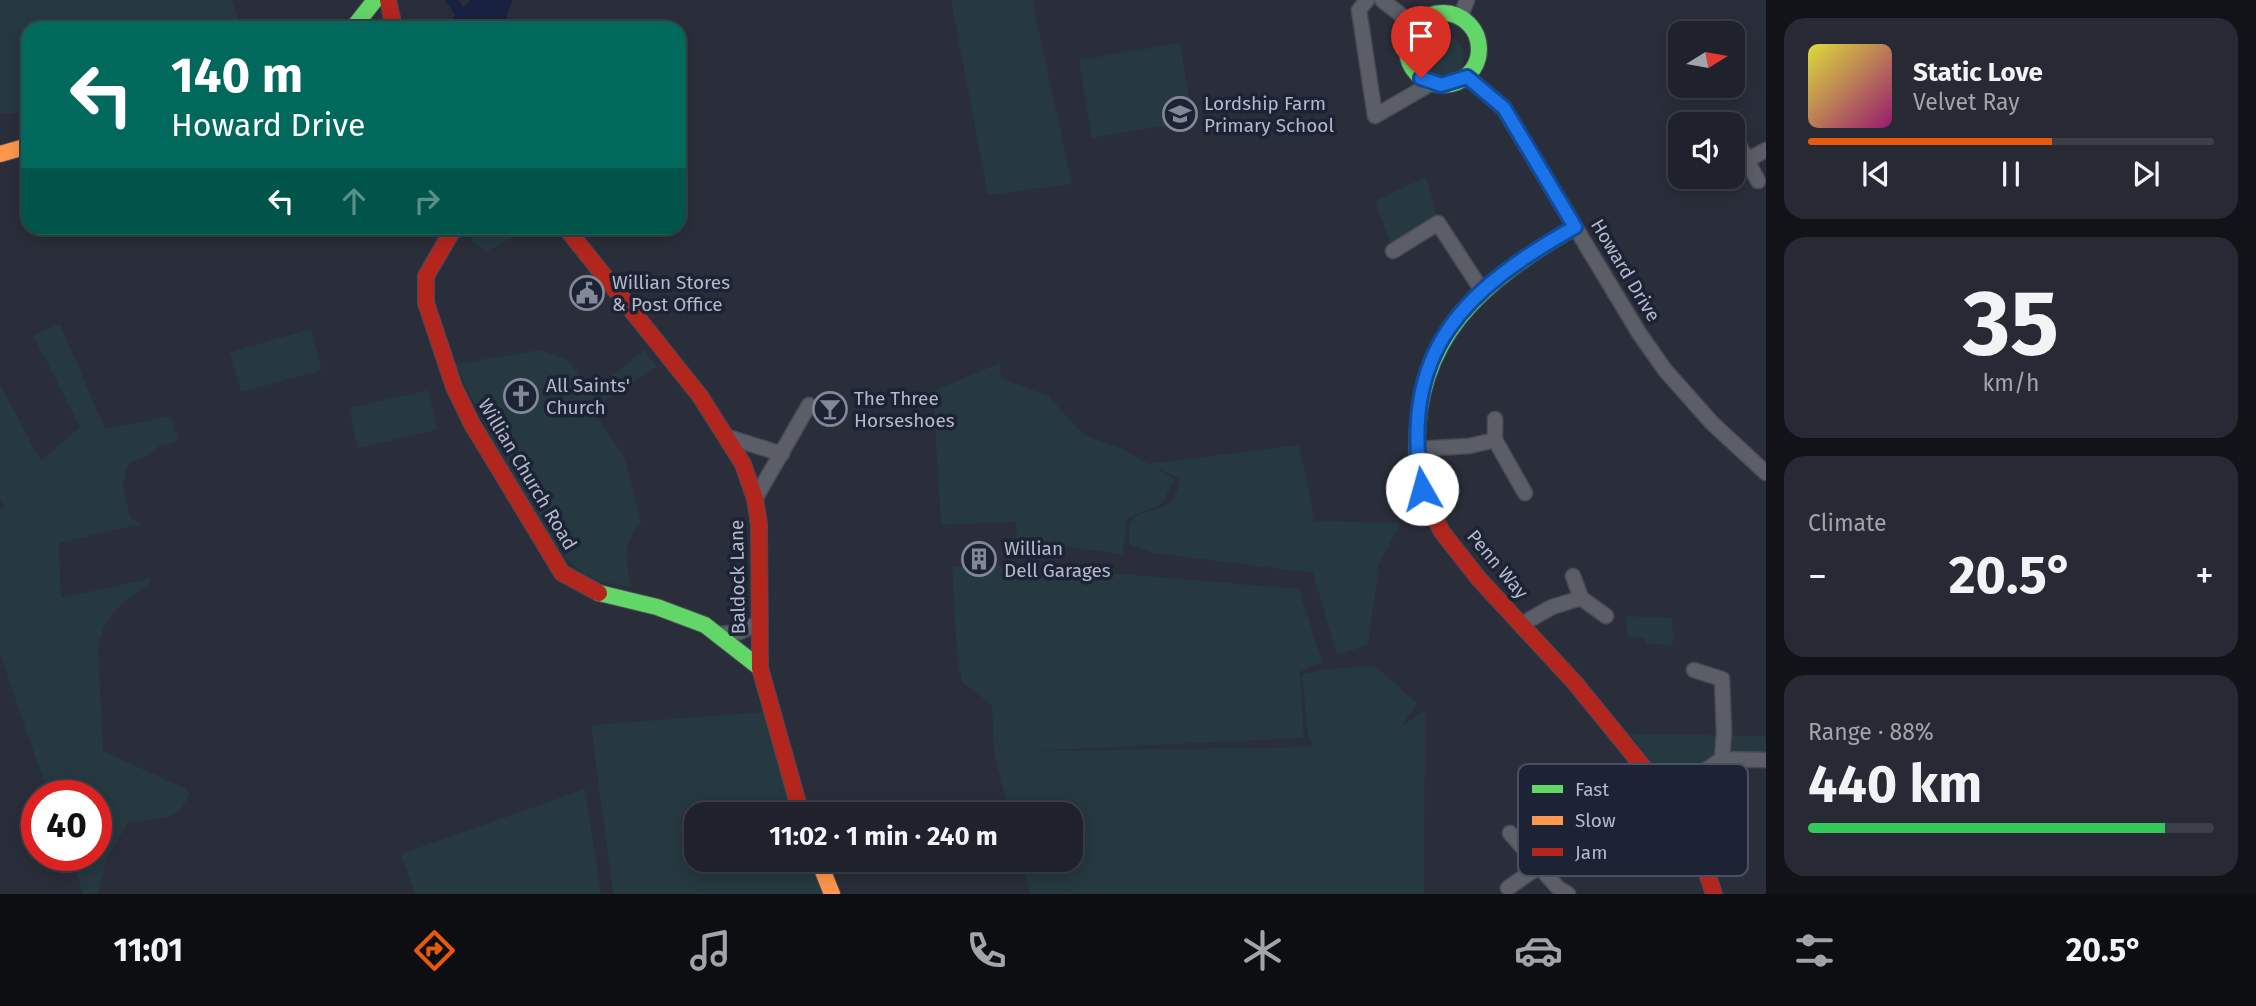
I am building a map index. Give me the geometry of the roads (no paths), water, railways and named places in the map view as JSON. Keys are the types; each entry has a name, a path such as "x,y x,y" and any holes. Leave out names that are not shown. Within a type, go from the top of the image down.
{"street":[{"path":"358,21 375,0"},
{"path":"388,0 392,21"},
{"path":"1367,0 1359,10 1360,32 1375,116 1432,83"},
{"path":"1382,0 1415,26"},
{"path":"1460,18 1467,0"},
{"path":"1437,14 1460,18 1469,25 1478,48 1476,60 1467,77 1453,83 1432,83 1421,78 1410,65 1408,41 1415,26 1437,14"},
{"name":"Howard Drive","path":"1467,77 1504,108 1639,333 1665,370 1705,416 1766,473"},
{"path":"0,154 21,148"},
{"path":"1747,160 1766,150"},
{"path":"1745,156 1758,181"},
{"path":"1393,251 1438,223 1481,289"},
{"name":"Penn Way","path":"1575,227 1528,254 1481,289 1442,340 1428,372 1417,421 1417,449 1422,489 1432,514 1474,572 1522,624 1639,764"},
{"name":"Willian Church Road","path":"450,235 429,268 424,288 438,341 472,424 562,573 593,592 657,607 720,634 740,655 760,668"},
{"name":"Baldock Lane","path":"572,235 693,387 728,437 743,464 755,499 761,557 760,668 798,802"},
{"path":"755,499 809,405"},
{"path":"1495,419 1495,440 1525,493"},
{"path":"728,437 782,454"},
{"path":"1417,449 1469,446 1495,440"},
{"path":"1573,576 1581,598 1606,616"},
{"path":"1522,624 1552,607 1581,598"},
{"path":"720,634 740,632 760,622"},
{"path":"1694,670 1722,679 1724,733 1721,759"},
{"path":"1714,764 1721,759 1766,760"},
{"path":"1510,833 1518,843"},
{"path":"823,872 832,894"},
{"path":"1508,888 1525,876"},
{"path":"1547,876 1558,888 1569,894"},
{"name":"Penn Way","path":"1708,876 1714,894"}],"water":[{"path":"445,0 458,0 463,7 471,0 513,0 507,13 507,21 452,21 455,15"}],"place":[{"name":"Lordship Farm Primary School","path":"1180,114"},
{"name":"Willian Stores & Post Office","path":"587,293"},
{"name":"All Saints' Church","path":"521,396"},
{"name":"The Three Horseshoes","path":"830,409"},
{"name":"Willian Dell Garages","path":"979,559"}]}
